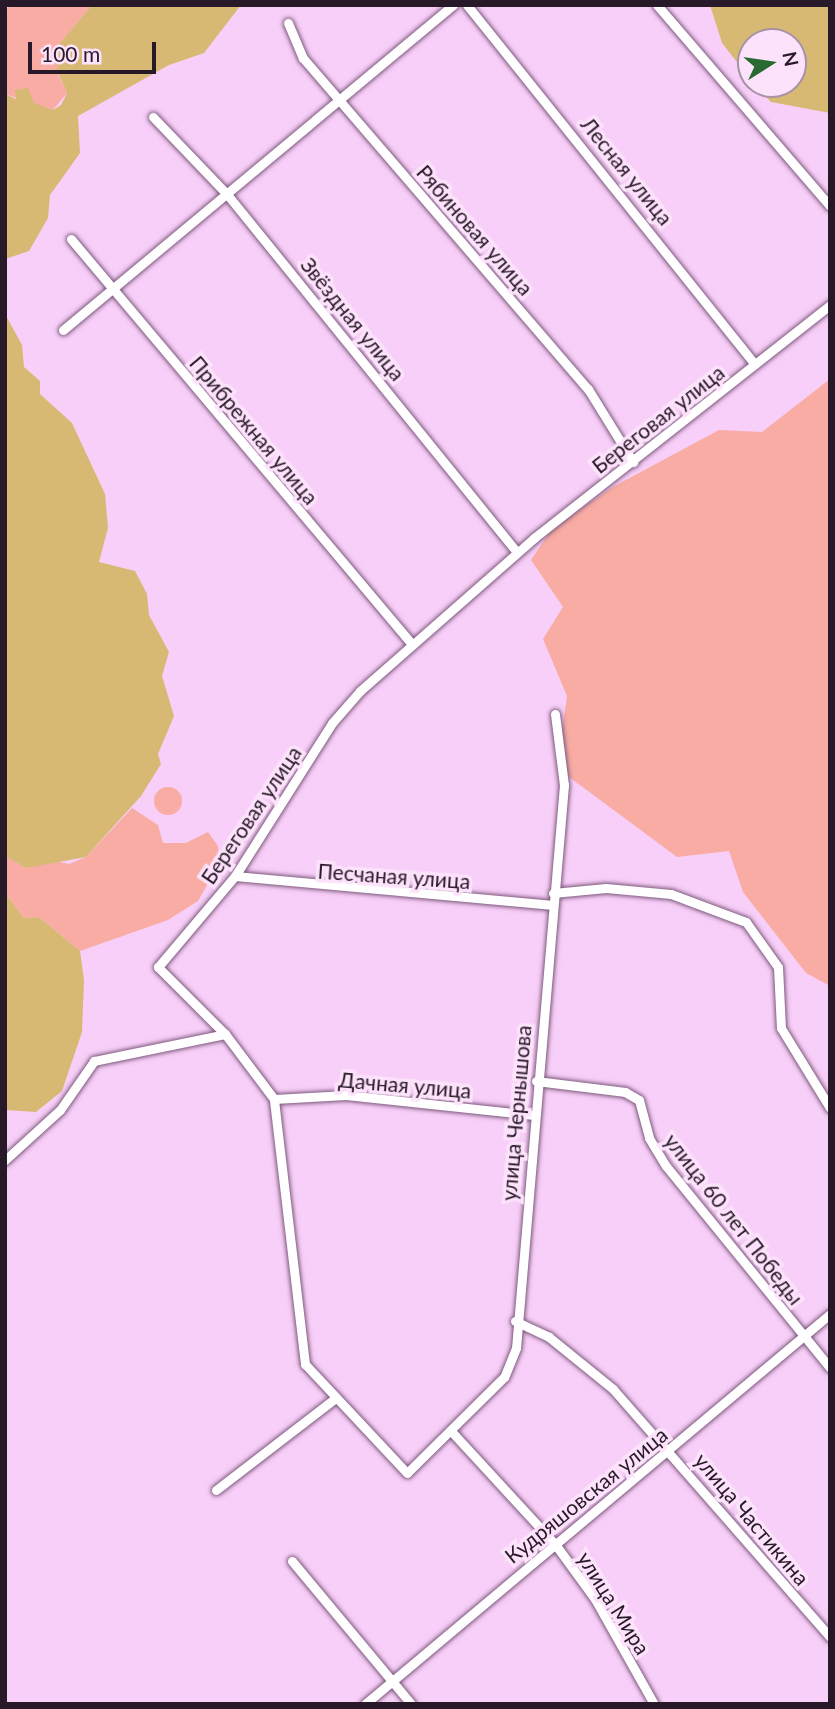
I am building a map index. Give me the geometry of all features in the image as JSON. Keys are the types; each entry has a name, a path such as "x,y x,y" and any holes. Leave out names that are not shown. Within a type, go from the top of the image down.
{"street":[{"path":"63,330 115,290 226,193 453,5"},
{"name":"Лесная улица","path":"467,5 755,364"},
{"path":"657,5 830,206"},
{"name":"Рябиновая улица","path":"288,23 303,58 341,98 589,389 633,462"},
{"name":"Звёздная улица","path":"153,117 226,193 517,552"},
{"name":"Прибрежная улица","path":"71,239 411,643"},
{"name":"Береговая улица","path":"274,1099 225,1034 158,967 235,876 332,723 411,643 517,552 830,305"},
{"name":"улица Чернышова","path":"334,1399 407,1473 452,1432 512,1364 532,1115 564,785 555,714"},
{"name":"Песчаная улица","path":"235,876 551,905"},
{"path":"553,893 606,888 671,894 746,922 778,967 781,1028 830,1108"},
{"path":"5,1160 60,1110 94,1061 225,1034"},
{"name":"улица 60 лет Победы","path":"536,1081 625,1092 639,1100 655,1150 830,1368"},
{"name":"Дачная улица","path":"274,1099 346,1095 532,1115"},
{"path":"216,1490 334,1399 302,1357 274,1099"},
{"name":"Кудряшовская улица","path":"365,1704 390,1678 830,1314"},
{"name":"улица Частикина","path":"516,1321 549,1337 613,1389 670,1449 830,1637"},
{"name":"улица Мира","path":"452,1432 555,1544 595,1600 654,1704"},
{"path":"292,1561 411,1704"}],"shaded area":[{"path":"11,5 92,5 58,45 57,71 67,93 53,110 5,94 5,11"},
{"path":"92,5 241,5 204,53 169,65 78,116 80,153 50,195 48,218 29,251 5,259 5,94 16,99 15,90 28,88 34,103 53,110 61,105 67,93 57,70 58,45"},
{"path":"710,5 830,5 830,113 771,102 767,98 807,98 807,28 737,28 737,62 722,43"},
{"path":"5,314 22,345 24,367 40,381 40,394 72,423 105,494 108,528 99,562 135,571 147,594 149,615 169,652 162,676 174,716 158,754 161,764 141,796 86,857 26,868 5,856"},
{"path":"830,379 830,986 806,973 743,892 729,851 677,857 557,768 567,696 543,639 563,607 531,560 552,529 611,488 719,430 762,432"},
{"path":"168,787 178,791 182,801 178,811 168,815 158,811 154,801 158,791"},
{"path":"132,808 158,825 163,843 186,843 208,832 218,846 219,864 198,901 168,920 80,951 39,917 24,918 5,893 5,856 26,868 50,860 69,864 86,857"},
{"path":"5,893 24,918 39,917 80,951 84,980 82,1032 62,1091 36,1112 5,1110"}]}
